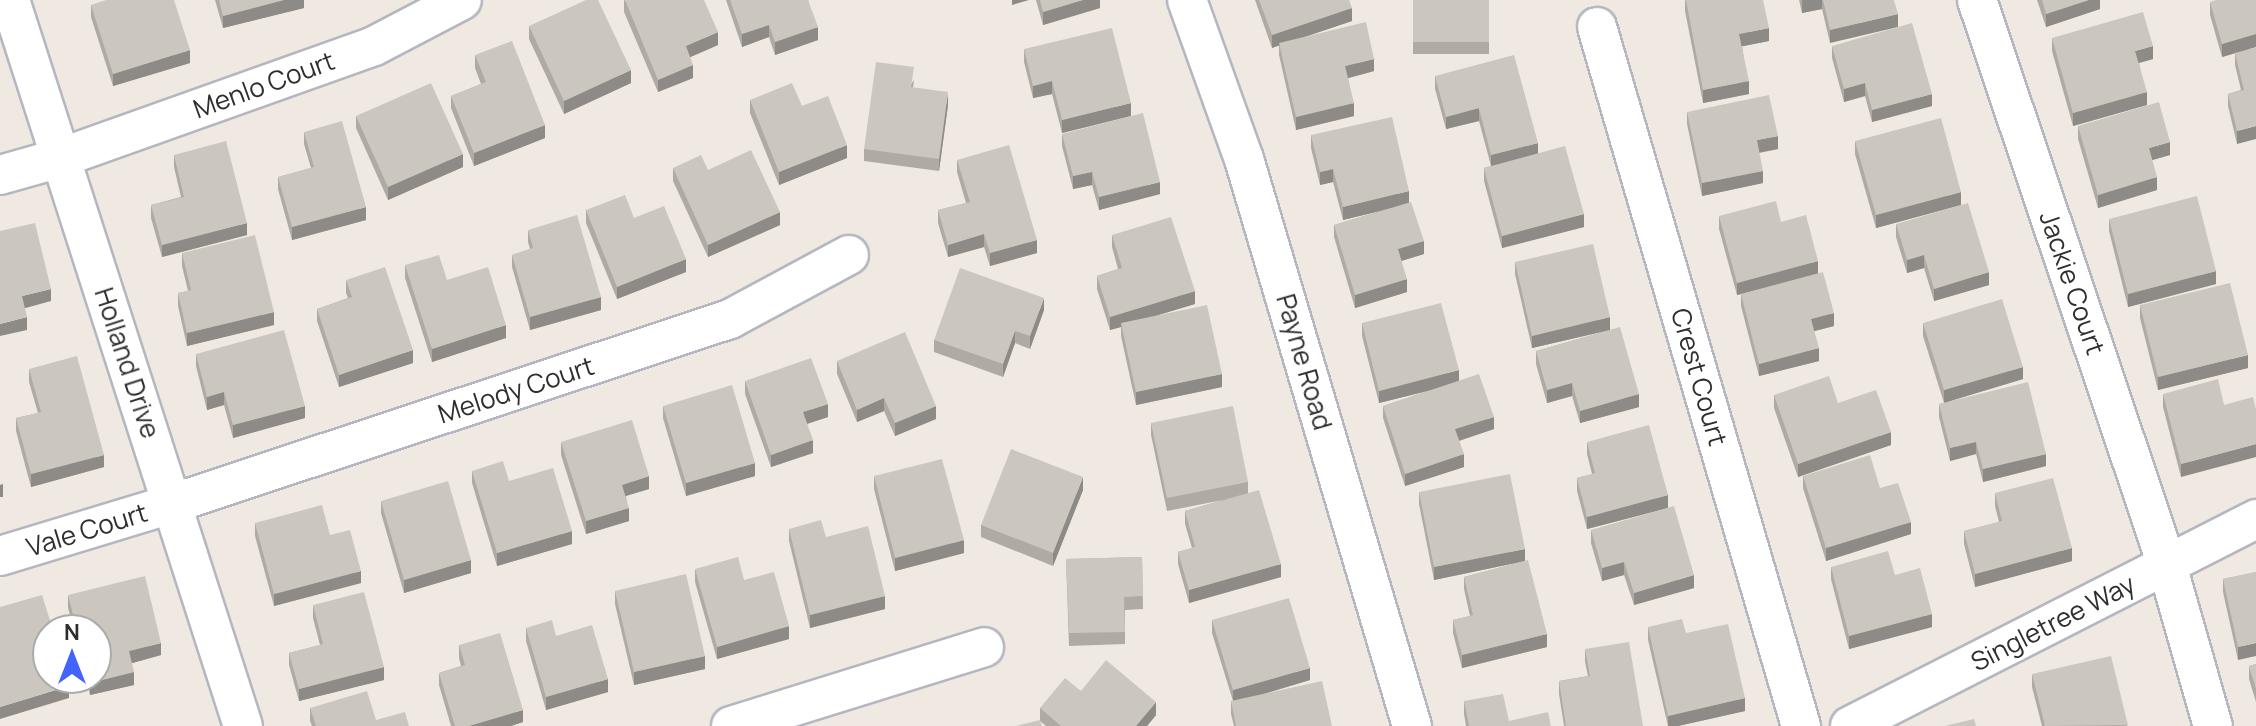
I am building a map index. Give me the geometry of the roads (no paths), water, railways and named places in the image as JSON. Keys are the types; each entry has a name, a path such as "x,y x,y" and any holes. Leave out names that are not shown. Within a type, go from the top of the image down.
{"street":[{"name":"Holland Drive","path":"10,0 174,503 243,726"},
{"name":"Menlo Court","path":"0,175 60,158 374,46 462,0"},
{"name":"Payne Road","path":"1187,0 1244,159 1412,726"},
{"name":"Jackie Court","path":"1977,0 2167,565 2213,726"},
{"name":"Crest Court","path":"1597,27 1801,726"},
{"name":"Melody Court","path":"174,503 730,319 849,255"},
{"name":"Vale Court","path":"0,556 174,503"},
{"name":"Singletree Way","path":"1850,726 2256,519"},
{"path":"731,726 984,647"}]}
